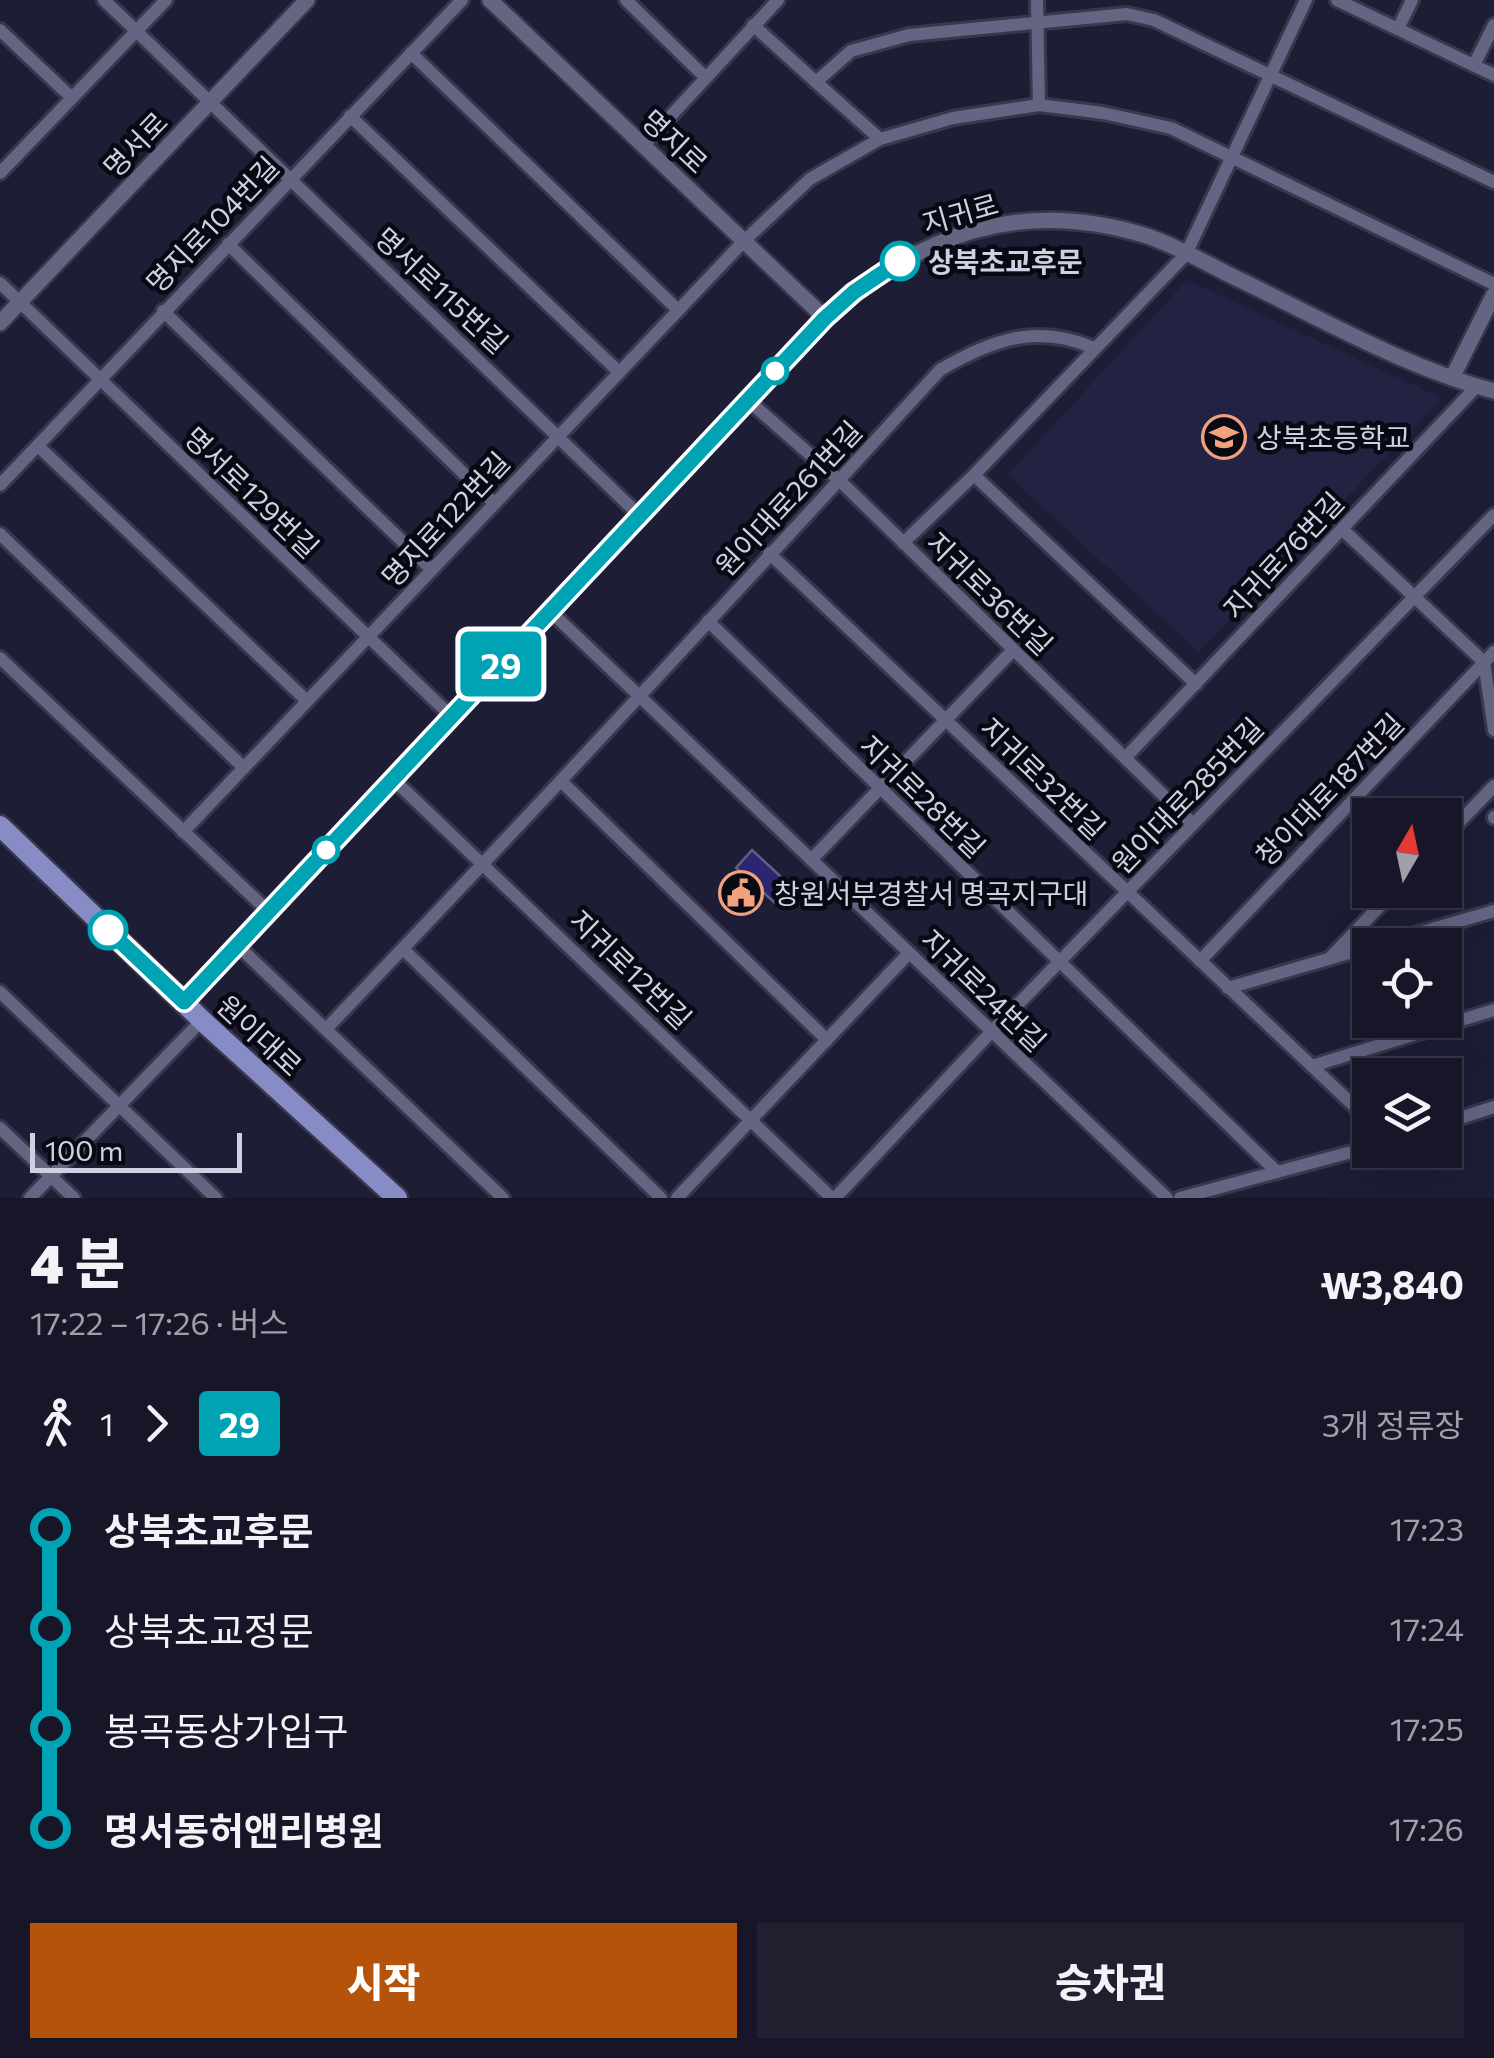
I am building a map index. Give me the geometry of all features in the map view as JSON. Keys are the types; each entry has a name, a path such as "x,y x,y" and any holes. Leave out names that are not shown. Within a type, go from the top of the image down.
{"main road":[{"name":"원이대로","path":"0,826 397,1198"}],"street":[{"name":"명서로115번길","path":"104,0 640,516"},
{"path":"3,164 166,0"},
{"name":"명서로","path":"0,322 307,0"},
{"name":"명지로104번길","path":"0,484 462,0"},
{"name":"명지로","path":"490,0 825,318"},
{"path":"626,0 705,78"},
{"path":"643,146 778,0"},
{"path":"1037,0 1039,106"},
{"path":"903,544 1186,254 1306,0"},
{"path":"1336,0 1494,75"},
{"path":"1398,29 1412,0"},
{"path":"816,82 851,51 909,35 1127,14 1154,20 1494,182"},
{"path":"753,24 880,139"},
{"path":"1474,66 1494,25"},
{"path":"0,30 72,98"},
{"path":"411,53 678,310"},
{"name":"명지로122번길","path":"182,832 744,241 810,179 880,139 953,118 1039,106 1103,113 1171,128 1494,284"},
{"path":"350,116 619,372"},
{"name":"지귀로","path":"184,1002 825,318 854,292 909,255 962,233 1028,220 1084,222 1149,237 1389,352 1486,388"},
{"path":"228,244 494,502"},
{"name":"명서로129번길","path":"0,283 452,716"},
{"path":"1452,378 1492,302"},
{"path":"163,312 431,569"},
{"name":"원이대로261번길","path":"326,1029 562,782 639,693 940,370 975,350 1020,337 1054,334 1094,348"},
{"name":"지귀로76번길","path":"1126,757 1342,529 1486,388"},
{"name":"지귀로36번길","path":"749,401 839,480 1193,824"},
{"path":"38,446 306,700"},
{"path":"974,475 1196,684"},
{"name":"원이대로285번길","path":"834,1198 1494,515"},
{"path":"1342,529 1413,598 1489,657 1494,730"},
{"path":"0,534 243,767"},
{"name":"지귀로32번길","path":"769,553 1352,1104"},
{"name":"지귀로24번길","path":"551,612 1166,1198"},
{"name":"지귀로28번길","path":"708,621 1277,1172"},
{"path":"812,860 1012,650"},
{"name":"창이대로187번길","path":"1200,962 1489,657"},
{"path":"0,658 268,912"},
{"name":"지귀로12번길","path":"393,779 834,1198"},
{"path":"562,782 828,1040"},
{"path":"1462,820 1494,786"},
{"path":"1329,959 1378,908"},
{"path":"1436,928 1494,911"},
{"path":"237,945 503,1198"},
{"path":"403,949 660,1198"},
{"path":"677,1198 909,952"},
{"path":"1228,988 1352,952"},
{"path":"0,992 216,1198"},
{"path":"1312,1066 1494,1010"},
{"path":"30,1198 202,1018"},
{"path":"1462,1117 1494,1107"},
{"path":"0,1128 74,1198"},
{"path":"1180,1198 1352,1152"}],"shaded area":[{"name":"상북초등학교","path":"1187,280 1442,398 1199,652 1008,475"}],"building":[{"path":"752,850 791,886 775,903 736,868"}],"bus line":[{"name":"29","path":"108,930 184,1002 825,318 854,292 900,261"}],"place":[{"name":"상북초교후문","path":"900,261"},
{"name":"상북초등학교","path":"1224,437"},
{"name":"창원서부경찰서 명곡지구대","path":"741,893"}]}
